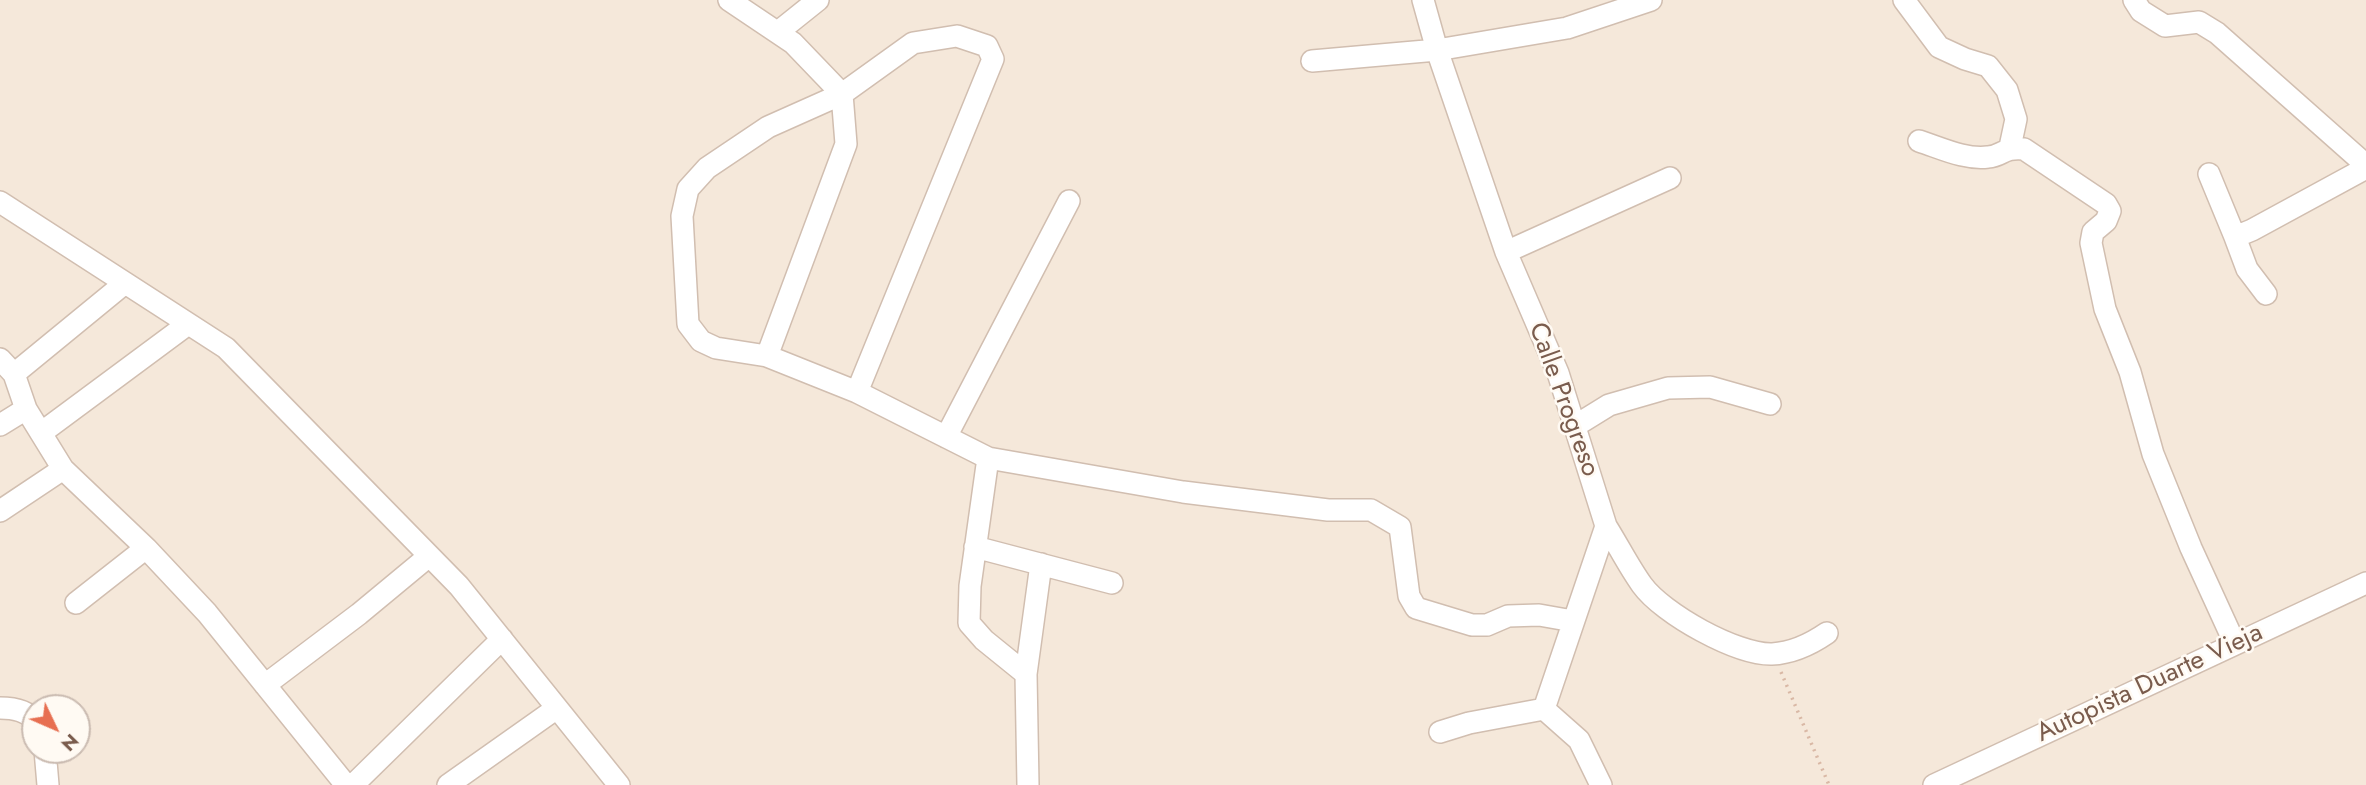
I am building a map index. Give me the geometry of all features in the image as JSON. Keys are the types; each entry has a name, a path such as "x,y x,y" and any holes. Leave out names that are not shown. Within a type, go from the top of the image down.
{"street":[{"path":"729,0 793,43 842,94 846,144 767,356"},
{"path":"778,33 818,0"},
{"name":"Calle Progreso","path":"1423,0 1437,50 1506,252 1558,373 1606,526 1643,587 1676,616 1746,650 1773,654"},
{"path":"1312,61 1437,50 1567,28 1651,0"},
{"path":"1904,0 1940,47 1988,66 2007,90 2016,119 2010,148"},
{"path":"2134,0 2141,11 2165,26 2199,22 2217,33 2366,166 2235,237"},
{"path":"857,392 993,59 987,46 957,36 913,43 842,94 768,127 707,168 688,189 682,216 688,324 701,341 716,348 767,356 857,392 988,457 1183,492 1328,509 1371,510 1400,527 1409,596 1416,608 1472,625 1487,625 1508,616 1539,615 1573,621"},
{"path":"1919,141 1964,156 1990,158 2010,148 2024,149 2106,204 2109,211 2106,221 2092,232 2091,243 2105,309 2130,372 2153,454 2191,548 2235,644"},
{"path":"2209,174 2247,269 2266,294"},
{"path":"1506,252 1670,178"},
{"path":"946,437 1069,201"},
{"path":"0,202 226,348 459,586 619,785"},
{"path":"125,283 7,367 26,409 63,469 146,548 207,613 346,785"},
{"path":"41,433 188,324"},
{"path":"1575,426 1609,405 1668,388 1710,387 1770,404"},
{"path":"0,425 26,409"},
{"path":"988,457 970,586 969,623 984,640 1026,674"},
{"path":"0,511 63,469"},
{"path":"1544,709 1606,526"},
{"path":"975,547 1112,583"},
{"path":"76,603 146,548"},
{"path":"265,685 359,614 429,556"},
{"path":"1028,785 1026,674 1041,564"},
{"name":"Autopista Duarte Vieja","path":"1934,785 2366,583"},
{"path":"1773,654 1808,646 1827,633"},
{"path":"352,785 502,639"},
{"path":"0,708 14,708 21,711"},
{"path":"448,785 557,708"},
{"path":"1440,732 1469,723 1544,709"},
{"path":"1544,709 1578,740 1601,785"},
{"path":"46,764 48,785"}],"path":[{"path":"1773,654 1829,785"}],"shaded area":[{"path":"0,0 2366,0 2366,785 0,785"}]}
